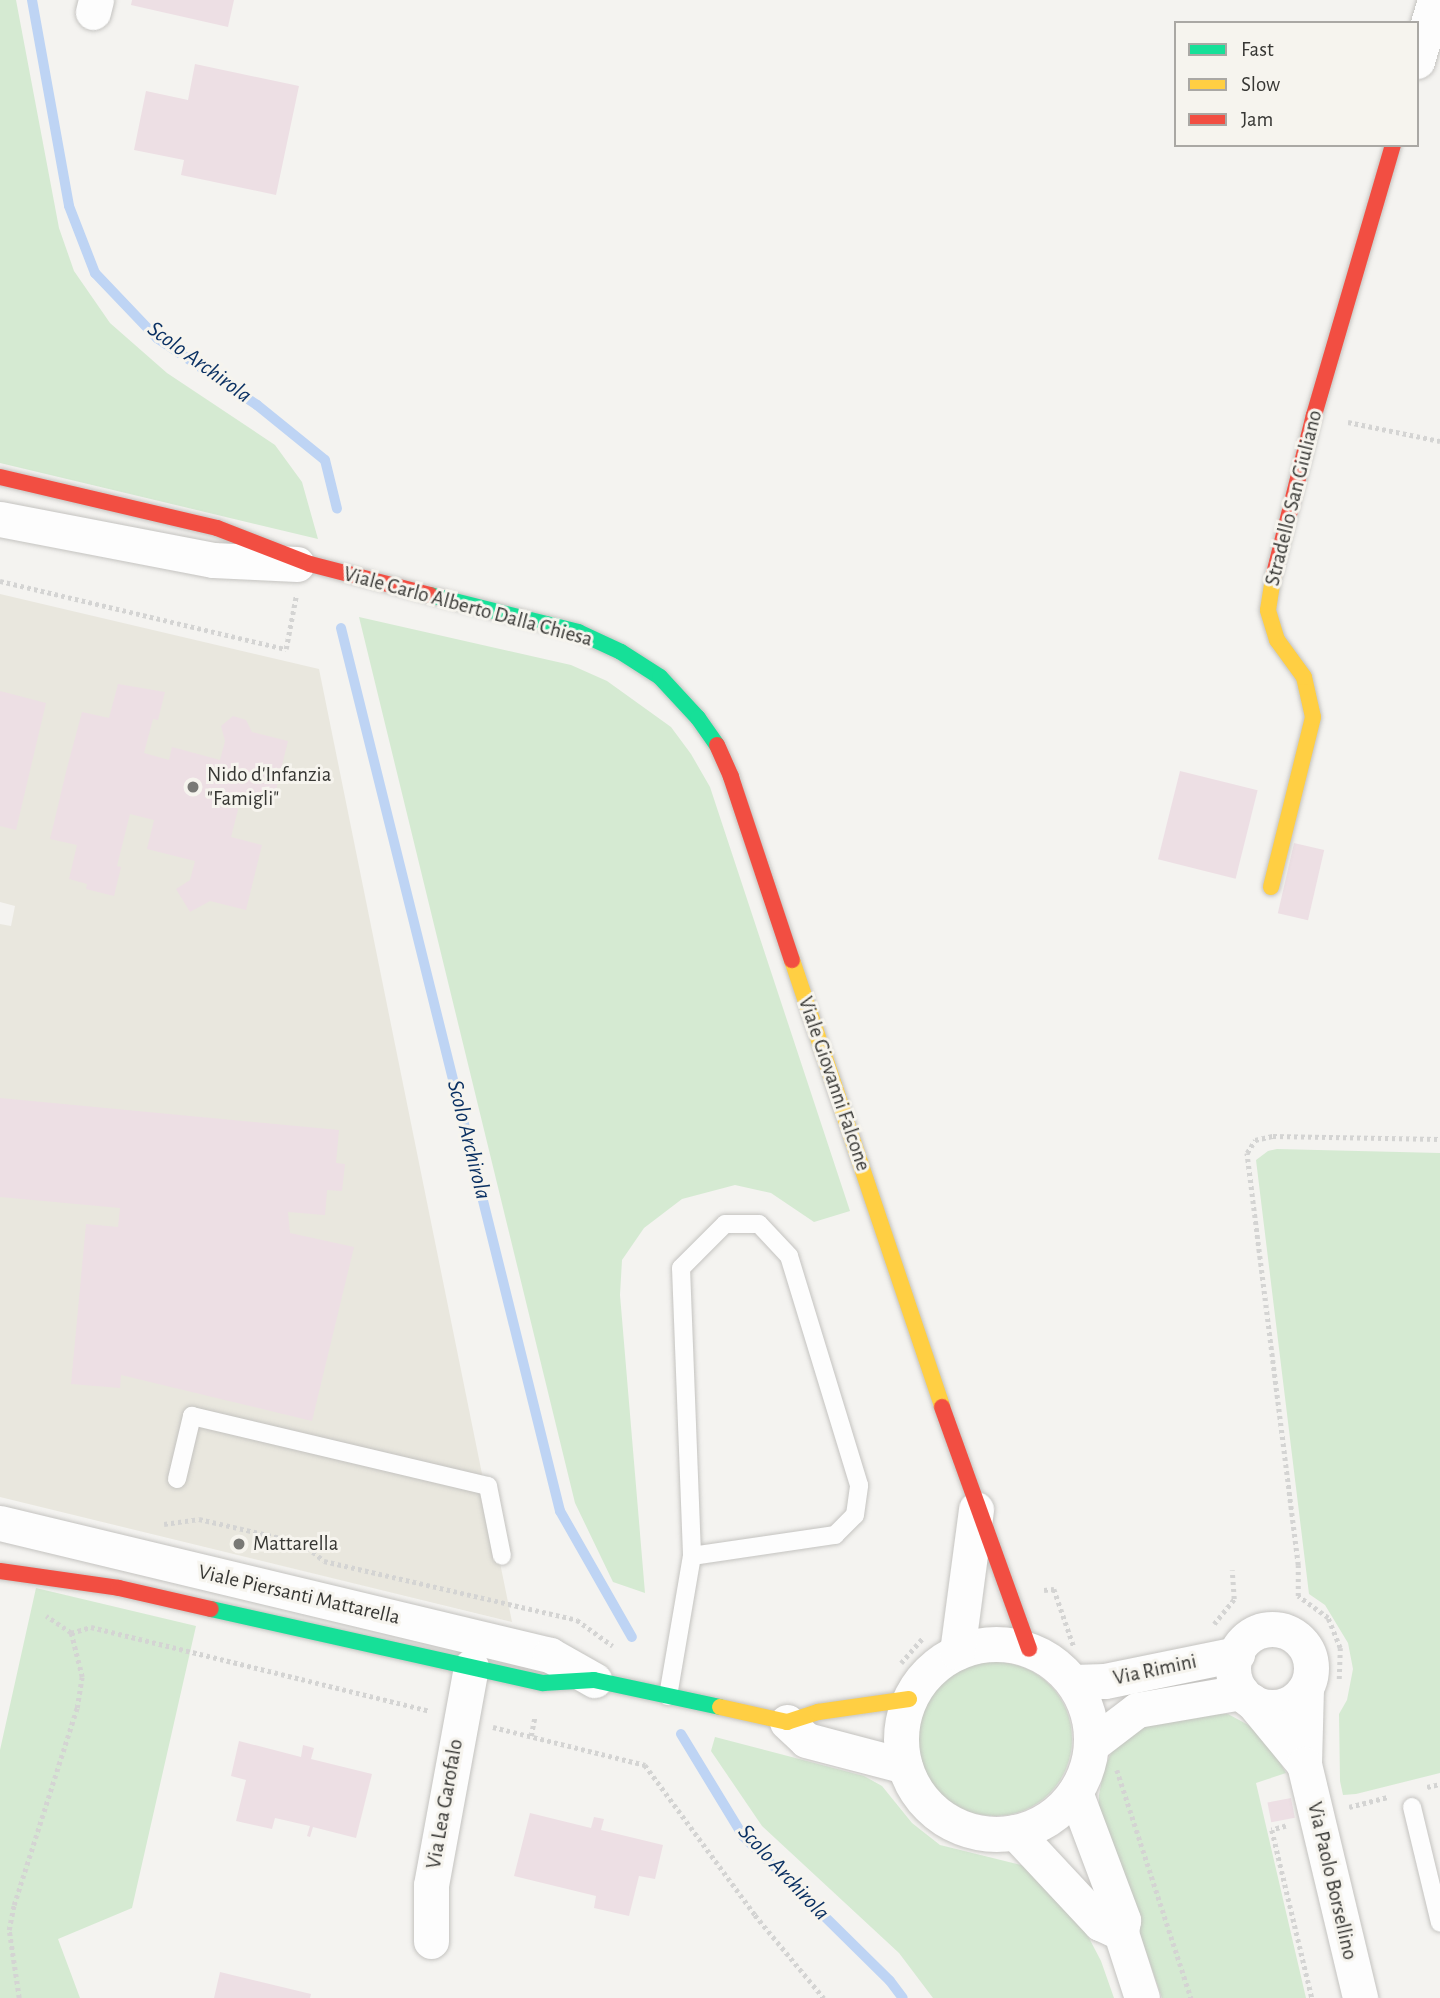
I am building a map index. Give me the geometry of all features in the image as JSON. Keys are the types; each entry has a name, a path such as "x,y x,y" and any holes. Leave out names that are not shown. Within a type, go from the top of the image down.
{"street":[{"path":"1419,54 1435,0"},
{"name":"Stradello San Giuliano","path":"1271,887 1313,717 1310,693 1304,677 1277,640 1268,610 1269,599 1314,415 1392,147"},
{"name":"Viale Carlo Alberto Dalla Chiesa","path":"0,477 217,528 306,564 578,632 621,652 660,677"},
{"name":"Viale Carlo Alberto Dalla Chiesa","path":"0,519 213,560 306,564"},
{"name":"Viale Giovanni Falcone","path":"660,677 698,718 717,745 731,777 976,1508 1029,1649"},
{"name":"Viale Giovanni Falcone","path":"957,1652 976,1508"},
{"name":"Viale Piersanti Mattarella","path":"0,1523 550,1655 594,1680"},
{"name":"Viale Piersanti Mattarella","path":"0,1571 119,1588 543,1683 594,1680 787,1722 901,1684"},
{"path":"1264,1630 1283,1630 1294,1635 1306,1648 1311,1660 1311,1674 1320,1688 1304,1764 1246,1697 1234,1677 1237,1654 1249,1637 1264,1630"},
{"path":"993,1644 1029,1649 1060,1668 1077,1667 1090,1723 1104,1751 1086,1769 1075,1792 1049,1818 1015,1832 975,1832 947,1820 924,1801 905,1766 901,1743 901,1684 921,1680 938,1663 957,1652 993,1644"},
{"name":"Via Rimini","path":"1077,1667 1105,1681 1237,1654"},
{"name":"Via Lea Garofalo","path":"431,1941 431,1885 471,1667"},
{"name":"Via Rimini","path":"1104,1751 1137,1710 1246,1697 1268,1707 1281,1707 1320,1688"},
{"name":"Viale Piersanti Mattarella","path":"787,1722 806,1740 905,1766"},
{"name":"Via Paolo Borsellino","path":"1304,1764 1360,1998"},
{"path":"1075,1792 1123,1920 1121,1933 1142,1998"},
{"path":"1015,1832 1100,1923 1121,1933"}],"lane":[{"path":"668,1696 692,1556 681,1268 725,1224 759,1224 789,1256 859,1485 855,1515 835,1535 692,1556"},
{"path":"177,1479 192,1416 488,1486 502,1556"},
{"path":"1414,1799 1440,1923"}],"path":[{"path":"1314,415 1440,441"},
{"path":"0,581 286,649 306,564"},
{"path":"1320,1688 1341,1675 1339,1648 1328,1618 1298,1596 1298,1566 1247,1153 1255,1140 1273,1136 1440,1139"},
{"path":"155,1522 168,1525 199,1519 302,1543 324,1562 577,1620 613,1646 674,1658"},
{"path":"1208,1633 1234,1599 1232,1570"},
{"path":"1007,1591 1054,1589 1077,1667"},
{"path":"19,1998 9,1930 14,1905 77,1709 82,1677 71,1633 44,1615"},
{"path":"901,1684 929,1631"},
{"path":"1104,1751 1117,1777 1191,1998"},
{"path":"1414,1799 1440,1784"},
{"path":"1341,1809 1390,1797"}],"shaded area":[{"path":"0,594 319,669 512,1622 0,1497 0,924 11,926 15,906 0,902"}],"green space":[{"path":"0,0 16,0 59,228 74,271 110,323 167,373 275,445 302,482 318,539 0,463"},
{"path":"359,617 571,665 607,681 671,727 710,787 850,1211 814,1222 771,1193 735,1185 682,1199 644,1228 622,1260 620,1295 645,1593 613,1582 575,1503"},
{"path":"1277,1149 1440,1153 1440,1773 1356,1794 1343,1795 1340,1781 1339,1714 1347,1700 1353,1669 1348,1643 1325,1605 1309,1594 1256,1160 1268,1151"},
{"path":"36,1588 196,1626 132,1908 58,1939 80,1998 0,1998 0,1750"},
{"path":"995,1662 1024,1668 1049,1685 1066,1710 1072,1739 1066,1768 1049,1793 1024,1810 995,1816 966,1810 941,1793 924,1768 918,1739 924,1710 941,1685 966,1668"},
{"path":"1200,1714 1228,1714 1263,1733 1286,1773 1256,1783 1306,1998 1162,1998 1099,1816 1099,1795 1104,1769 1113,1749 1136,1727"},
{"path":"715,1737 864,1776 882,1786 912,1823 940,1845 1021,1865 1041,1877 1077,1915 1101,1961 1114,1998 933,1998 899,1953 762,1826 711,1751"}],"building":[{"path":"132,0 234,0 228,27 131,5"},
{"path":"195,64 299,86 276,195 181,175 184,160 134,150 146,91 188,100"},
{"path":"118,684 165,692 158,720 153,719 144,753 169,760 172,747 220,760 225,741 221,726 233,716 246,720 252,732 288,741 272,806 241,798 231,837 262,845 246,910 210,901 190,912 176,889 190,880 195,861 147,849 154,820 130,814 117,866 121,867 114,896 86,889 87,884 69,879 77,845 50,839 67,768 82,712 109,718"},
{"path":"0,691 46,703 16,830 0,826"},
{"path":"1180,771 1258,790 1236,879 1158,859"},
{"path":"1294,843 1324,850 1308,920 1278,913"},
{"path":"0,1098 339,1130 336,1163 345,1164 342,1191 327,1190 325,1215 288,1212 290,1233 354,1247 312,1421 121,1375 120,1388 71,1384 86,1224 118,1227 120,1208 0,1197"},
{"path":"239,1741 301,1757 303,1745 314,1748 311,1759 372,1774 356,1838 313,1827 310,1837 307,1836 310,1826 275,1818 272,1829 236,1821 246,1780 231,1776"},
{"path":"1291,1798 1295,1818 1271,1822 1267,1803"},
{"path":"530,1813 591,1828 594,1817 604,1819 601,1830 663,1845 655,1879 639,1876 629,1916 594,1908 596,1896 514,1876"},
{"path":"220,1972 311,1994 310,1998 214,1998"}],"waterway":[{"name":"Scolo Archirola","path":"32,0 69,206 95,273 157,338 257,405 325,460 337,509"},
{"name":"Scolo Archirola","path":"341,628 560,1511 632,1637"},
{"name":"Scolo Archirola","path":"681,1734 743,1836 890,1981 903,1998"}],"traffic: fast":[{"path":"430,595 578,632 621,652 660,677 698,718 717,745"},
{"path":"211,1609 543,1683 594,1680 720,1707"}],"traffic: slow":[{"path":"1271,887 1313,717 1304,677 1277,640 1268,610 1274,574"},
{"path":"792,960 942,1407"},
{"path":"720,1707 787,1722 818,1712 909,1699"}],"traffic: jam":[{"path":"1274,574 1314,415 1392,147"},
{"path":"0,477 217,528 310,564 430,595"},
{"path":"717,745 731,777 792,960"},
{"path":"942,1407 1029,1649"},
{"path":"0,1571 119,1588 211,1609"}],"place":[{"name":"Nido d'Infanzia \"Famigli\"","path":"193,787"},
{"name":"Mattarella","path":"239,1544"}]}
